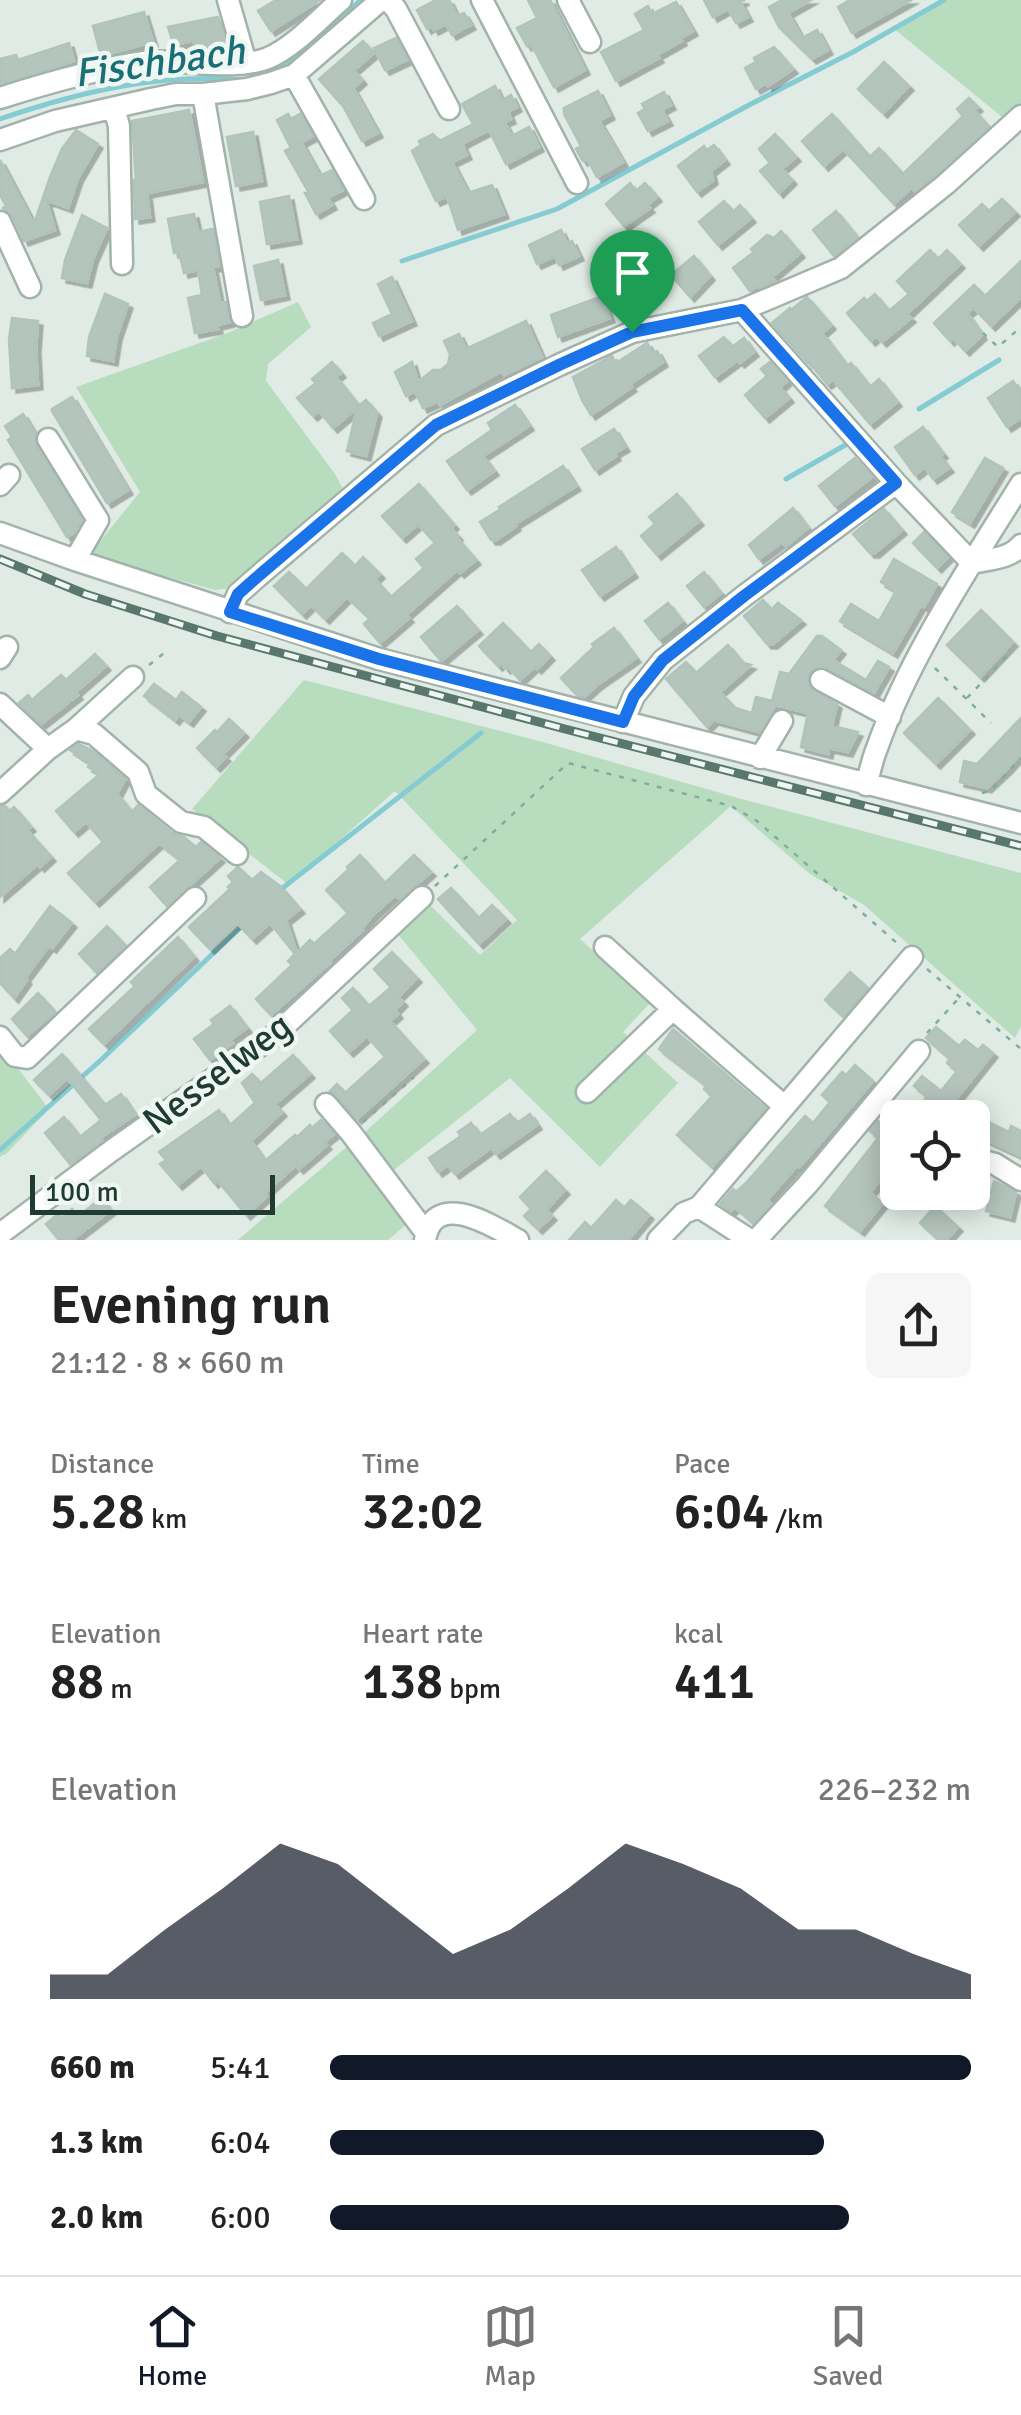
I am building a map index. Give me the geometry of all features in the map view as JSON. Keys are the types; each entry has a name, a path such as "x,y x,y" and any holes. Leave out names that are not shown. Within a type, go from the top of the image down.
{"street":[{"path":"228,0 246,62"},
{"path":"0,98 76,76 149,80 266,59 285,48 341,0"},
{"path":"149,80 176,94 203,94 247,90 294,75 384,0 396,10 449,110"},
{"path":"482,0 577,183"},
{"path":"568,0 590,42"},
{"path":"294,75 364,199"},
{"path":"0,140 114,108 149,80"},
{"path":"203,94 242,316"},
{"path":"114,108 119,126 122,264"},
{"path":"230,612 238,594 436,425 632,332 742,310 842,268 946,184 1021,116"},
{"path":"0,222 30,287"},
{"path":"742,310 972,563"},
{"path":"48,439 98,520 75,560"},
{"path":"623,722 634,696 663,660 896,483"},
{"path":"866,785 877,748 920,654 1021,484"},
{"path":"0,533 379,659 1021,823"},
{"path":"972,563 1008,556 1021,546"},
{"path":"0,793 134,677"},
{"path":"821,680 890,717"},
{"path":"0,704 48,749"},
{"path":"760,758 782,720"},
{"path":"76,729 94,734 138,772 146,794 182,822 204,827 237,854"},
{"name":"Nesselweg","path":"0,1234 275,1035 422,897"},
{"path":"0,1036 15,1056 27,1058 195,898"},
{"path":"604,947 784,1106"},
{"path":"658,1240 684,1213 698,1206 912,957"},
{"path":"587,1092 673,1009"},
{"path":"698,1206 753,1240 807,1186 923,1043"},
{"path":"326,1104 426,1236 433,1222 454,1213 470,1215 518,1240"},
{"path":"990,1163 1021,1180"}],"path":[{"path":"984,333 998,347 1021,327"},
{"path":"134,677 168,650"},
{"path":"966,699 1010,653"},
{"path":"920,654 991,723"},
{"path":"974,791 990,791 1021,758"},
{"path":"422,897 568,763 731,806 757,820 1021,1049"},
{"path":"923,1043 960,997"},
{"path":"351,1133 414,1076"}],"green space":[{"path":"939,0 1021,0 1021,108 1007,121 893,28"},
{"path":"298,302 311,327 268,364 266,381 335,474 342,487 340,498 230,588 215,590 89,555 140,492 76,387 225,334"},
{"path":"304,680 1021,873 1021,1026 1015,1038 864,905 810,874 731,806 580,939 651,1002 623,1032 678,1083 600,1167 510,1078 390,1173 364,1133 477,1030 397,933 428,903 480,955 517,920 395,791 289,885 192,809"},
{"path":"0,1045 49,1109 0,1157"},
{"path":"350,1144 409,1222 388,1240 238,1240"}],"building":[{"path":"276,0 320,0 271,31 258,11"},
{"path":"436,0 449,0 457,16 464,13 471,25 452,35 446,24 427,29 417,10"},
{"path":"528,0 550,0 585,70 554,87 531,44 527,46 517,28 537,18"},
{"path":"704,0 745,0 740,2 748,17 736,23 728,9 713,17"},
{"path":"782,0 811,0 788,13 802,38 817,30 828,50 812,59 779,27 769,7"},
{"path":"850,0 911,0 852,33 838,7"},
{"path":"676,2 693,31 657,55 659,58 616,81 601,52 644,30 635,14 648,6 652,14"},
{"path":"144,12 153,42 101,56 93,26"},
{"path":"218,17 227,46 196,49 193,40 174,46 168,27"},
{"path":"396,38 407,60 385,70 374,48"},
{"path":"363,41 374,53 354,70 362,80 353,88 378,133 362,141 343,106 319,79"},
{"path":"69,43 74,61 0,84 0,59 16,55 18,60"},
{"path":"774,47 793,69 768,86 767,83 756,89 745,68"},
{"path":"884,62 909,86 883,113 858,89"},
{"path":"495,86 502,100 511,95 517,107 508,112 511,119 504,122 512,136 529,127 539,147 506,164 489,130 462,144 467,155 452,162 468,193 492,185 504,214 458,230 447,196 436,201 412,151 421,145 419,141 433,134 439,141 473,124 462,104"},
{"path":"598,91 610,115 599,121 623,162 597,177 576,149 581,146 564,108"},
{"path":"664,92 671,105 662,110 668,121 648,131 638,113 645,109 642,104"},
{"path":"969,98 989,127 932,178 915,191 912,187 894,204 843,149 824,166 802,141 832,114 870,157 879,148 903,174 963,116 957,109"},
{"path":"189,110 203,182 147,193 150,217 135,219 132,121"},
{"path":"288,114 291,119 300,114 313,136 291,148 277,120"},
{"path":"76,130 98,144 78,178 68,208 46,200 55,230 24,241 12,215 3,208 6,206 0,195 0,160 34,224 62,149"},
{"path":"253,132 262,181 236,186 227,137"},
{"path":"775,134 796,157 782,169 792,180 779,193 760,171 770,163 759,149"},
{"path":"301,142 320,176 332,170 343,190 328,198 332,205 316,214 285,151"},
{"path":"714,145 725,160 711,171 713,180 697,192 678,166 704,146 707,150"},
{"path":"630,183 636,191 645,183 657,197 647,205 650,208 624,226 606,204"},
{"path":"289,196 297,239 267,244 260,202"},
{"path":"1002,199 1015,212 979,246 959,225 982,204 989,211"},
{"path":"724,201 733,212 740,205 751,218 718,245 699,222"},
{"path":"836,211 857,237 834,256 813,230"},
{"path":"194,214 198,232 213,229 219,266 213,267 220,303 226,302 230,322 217,325 218,329 195,333 188,298 202,295 198,270 184,273 179,252 174,253 168,219"},
{"path":"82,215 107,228 87,283 62,278"},
{"path":"561,230 579,256 559,265 555,256 537,264 529,245"},
{"path":"781,231 800,253 772,277 775,281 750,291 733,268 754,252 751,249 767,235 774,238"},
{"path":"930,250 938,259 947,250 960,264 907,314 911,318 882,342 877,336 871,341 847,313 875,294 889,311 909,294 897,281"},
{"path":"694,256 710,276 690,297 671,275"},
{"path":"278,260 285,295 261,300 254,266"},
{"path":"1021,261 1021,297 991,326 974,308 967,313 982,335 965,351 953,338 950,341 934,323 974,285 985,296"},
{"path":"392,277 412,321 379,336 373,323 392,314 378,284"},
{"path":"105,294 128,304 113,361 87,356 89,337"},
{"path":"602,296 610,318 558,337 551,315"},
{"path":"807,297 831,325 822,333 847,366 851,363 870,387 879,379 897,402 870,424 833,380 827,384 772,323"},
{"path":"12,318 38,321 38,385 12,388"},
{"path":"526,321 542,357 504,375 502,371 440,405 438,401 423,408 415,391 406,396 395,372 412,362 418,382 433,370 441,370 448,364 450,354 444,341 459,334 466,349"},
{"path":"724,337 732,347 744,338 754,352 715,377 699,356"},
{"path":"647,343 663,362 591,415 573,377 612,356 616,363"},
{"path":"332,362 341,373 336,377 359,406 366,400 377,413 366,456 347,451 357,408 333,428 319,411 313,416 297,398 316,383 312,379"},
{"path":"770,362 787,381 780,387 789,398 765,418 745,395 767,376 761,369"},
{"path":"1013,381 1021,393 1021,418 1007,427 988,398"},
{"path":"72,397 128,490 107,503 52,411"},
{"path":"515,405 529,426 483,456 494,471 467,490 447,461 492,430 488,423"},
{"path":"23,414 35,434 36,446 82,520 67,537 8,440 12,437 5,426"},
{"path":"923,427 949,468 933,479 925,467 915,475 895,447"},
{"path":"614,429 625,447 595,470 582,449"},
{"path":"855,458 872,477 835,506 819,486"},
{"path":"985,458 1003,468 970,523 952,512"},
{"path":"563,466 576,486 491,540 480,522"},
{"path":"419,484 454,525 451,528 457,538 476,560 460,573 457,570 380,643 364,624 370,619 347,597 325,619 311,605 302,614 274,586 289,572 306,589 342,553 355,566 363,557 380,574 375,579 391,597 424,568 416,559 435,543 418,524 402,538 382,516"},
{"path":"677,494 699,521 657,555 641,536 655,524 649,517"},
{"path":"793,508 808,528 786,546 782,542 759,559 749,545"},
{"path":"884,509 902,530 870,553 853,534"},
{"path":"924,532 948,557 937,568 913,543"},
{"path":"616,547 633,573 600,596 582,570"},
{"path":"894,559 937,584 893,653 840,621 851,604 879,621 896,591 881,582"},
{"path":"704,572 721,593 704,607 687,586"},
{"path":"763,600 771,610 778,603 801,620 773,644 767,644 744,616"},
{"path":"668,603 682,621 659,639 645,621"},
{"path":"457,606 478,630 441,661 421,637"},
{"path":"981,610 1013,642 980,677 947,645"},
{"path":"503,623 531,652 539,644 550,656 520,680 508,667 501,663 498,666 479,646"},
{"path":"614,628 636,658 584,697 578,696 561,678 594,647 592,644"},
{"path":"817,636 841,650 833,660 866,680 878,661 889,667 874,693 827,668 815,668 809,674 810,688 837,704 832,726 858,732 848,752 829,748 828,754 801,747 808,713 775,705 759,732 714,720 707,727 666,679 686,662 696,673 728,645 743,663 751,665 720,692 735,708 752,713 756,697 772,701 780,672 789,674"},
{"path":"95,654 106,666 41,724 19,703 28,695 32,700 61,675 66,680"},
{"path":"154,684 176,700 182,692 201,707 189,722 179,715 175,720 144,696"},
{"path":"938,698 970,730 936,764 904,733"},
{"path":"1021,718 1021,754 1007,769 987,788 960,782 964,761 977,764"},
{"path":"229,719 244,733 216,767 197,748"},
{"path":"79,744 125,779 117,794 132,812 138,805 172,833 196,847 201,842 220,858 167,906 150,887 180,860 159,843 95,902 68,873 103,842 86,822 74,832 56,811 100,774 70,750"},
{"path":"0,806 10,811 14,807 31,827 27,830 51,857 0,897"},
{"path":"360,855 385,883 414,855 431,872 400,899 395,895 331,962 271,1015 256,999 292,965 288,961 295,954 270,923 252,939 237,923 210,949 189,927 230,889 233,882 228,876 238,867 252,880 261,872 300,909 286,920 297,953 310,940 314,944 348,913 326,890"},
{"path":"451,888 479,918 492,905 506,919 479,944 438,899"},
{"path":"50,906 72,923 52,948 49,946 14,998 0,983 0,958 10,949 15,954"},
{"path":"107,926 125,945 97,973 79,954"},
{"path":"178,937 194,957 104,1044 89,1029 135,986 131,982"},
{"path":"392,952 417,978 399,996 374,969"},
{"path":"850,972 868,988 843,1016 825,1000"},
{"path":"353,988 369,1006 390,988 403,1002 390,1021 424,1059 357,1119 330,1091 337,1084 345,1093 385,1057 367,1036 349,1052 330,1031 353,1010 342,998"},
{"path":"38,993 55,1012 27,1036 12,1019"},
{"path":"230,1006 247,1028 210,1060 194,1039"},
{"path":"936,1027 959,1046 965,1040 978,1050 983,1045 993,1053 955,1100 924,1100 927,1096 914,1086 922,1076 941,1091 957,1071 947,1063 950,1059 926,1038"},
{"path":"673,1029 765,1108 712,1167 677,1135 712,1096 704,1089 706,1085 659,1049"},
{"path":"62,1054 105,1105 121,1094 135,1115 70,1164 45,1133 64,1117 80,1137 101,1120 67,1078 49,1095 34,1080"},
{"path":"293,1055 310,1074 275,1104 282,1112 251,1141 265,1161 295,1135 321,1120 334,1134 324,1142 327,1145 299,1169 296,1165 246,1215 201,1166 178,1185 160,1164 166,1160 159,1152 219,1110 229,1126 255,1103 242,1083 252,1074 261,1083"},
{"path":"855,1065 873,1081 767,1200 771,1204 753,1223 735,1207 731,1211 720,1204 733,1189 736,1192 746,1183 805,1116 813,1123 830,1102 822,1095 842,1072 846,1075"},
{"path":"510,1114 517,1123 530,1114 537,1125 496,1154 491,1148 455,1174 448,1165 438,1172 429,1158 461,1136 458,1132 471,1123 480,1135"},
{"path":"880,1122 880,1180 870,1193 880,1201 880,1207 860,1231 825,1206 878,1138 870,1131"},
{"path":"990,1125 1009,1132 1011,1126 1021,1131 1021,1156 990,1142"},
{"path":"546,1171 565,1190 546,1210 552,1216 538,1229 524,1216 531,1209 520,1197"},
{"path":"994,1181 1016,1192 1010,1217 986,1211 990,1210"},
{"path":"101,1198 111,1210 72,1240 59,1240 46,1224 72,1209 78,1217"},
{"path":"616,1200 624,1208 631,1200 649,1215 628,1240 569,1240 585,1222 591,1228"},
{"path":"931,1210 939,1210 958,1227 946,1240 939,1240 920,1223"}],"waterway":[{"name":"Fischbach","path":"252,78 287,64 361,0"},
{"path":"402,261 557,209 944,0"},
{"name":"Fischbach","path":"0,119 59,101 149,82 242,80"},
{"path":"919,409 999,360"},
{"path":"786,479 847,444"},
{"path":"280,890 481,733"},
{"path":"0,1150 243,925"}],"railway":[{"path":"0,559 85,594 217,636 1021,846"}],"route":[{"path":"742,310 896,483 663,660 634,696 623,722 379,659 230,612 238,594 436,425 632,332 742,310"}]}
